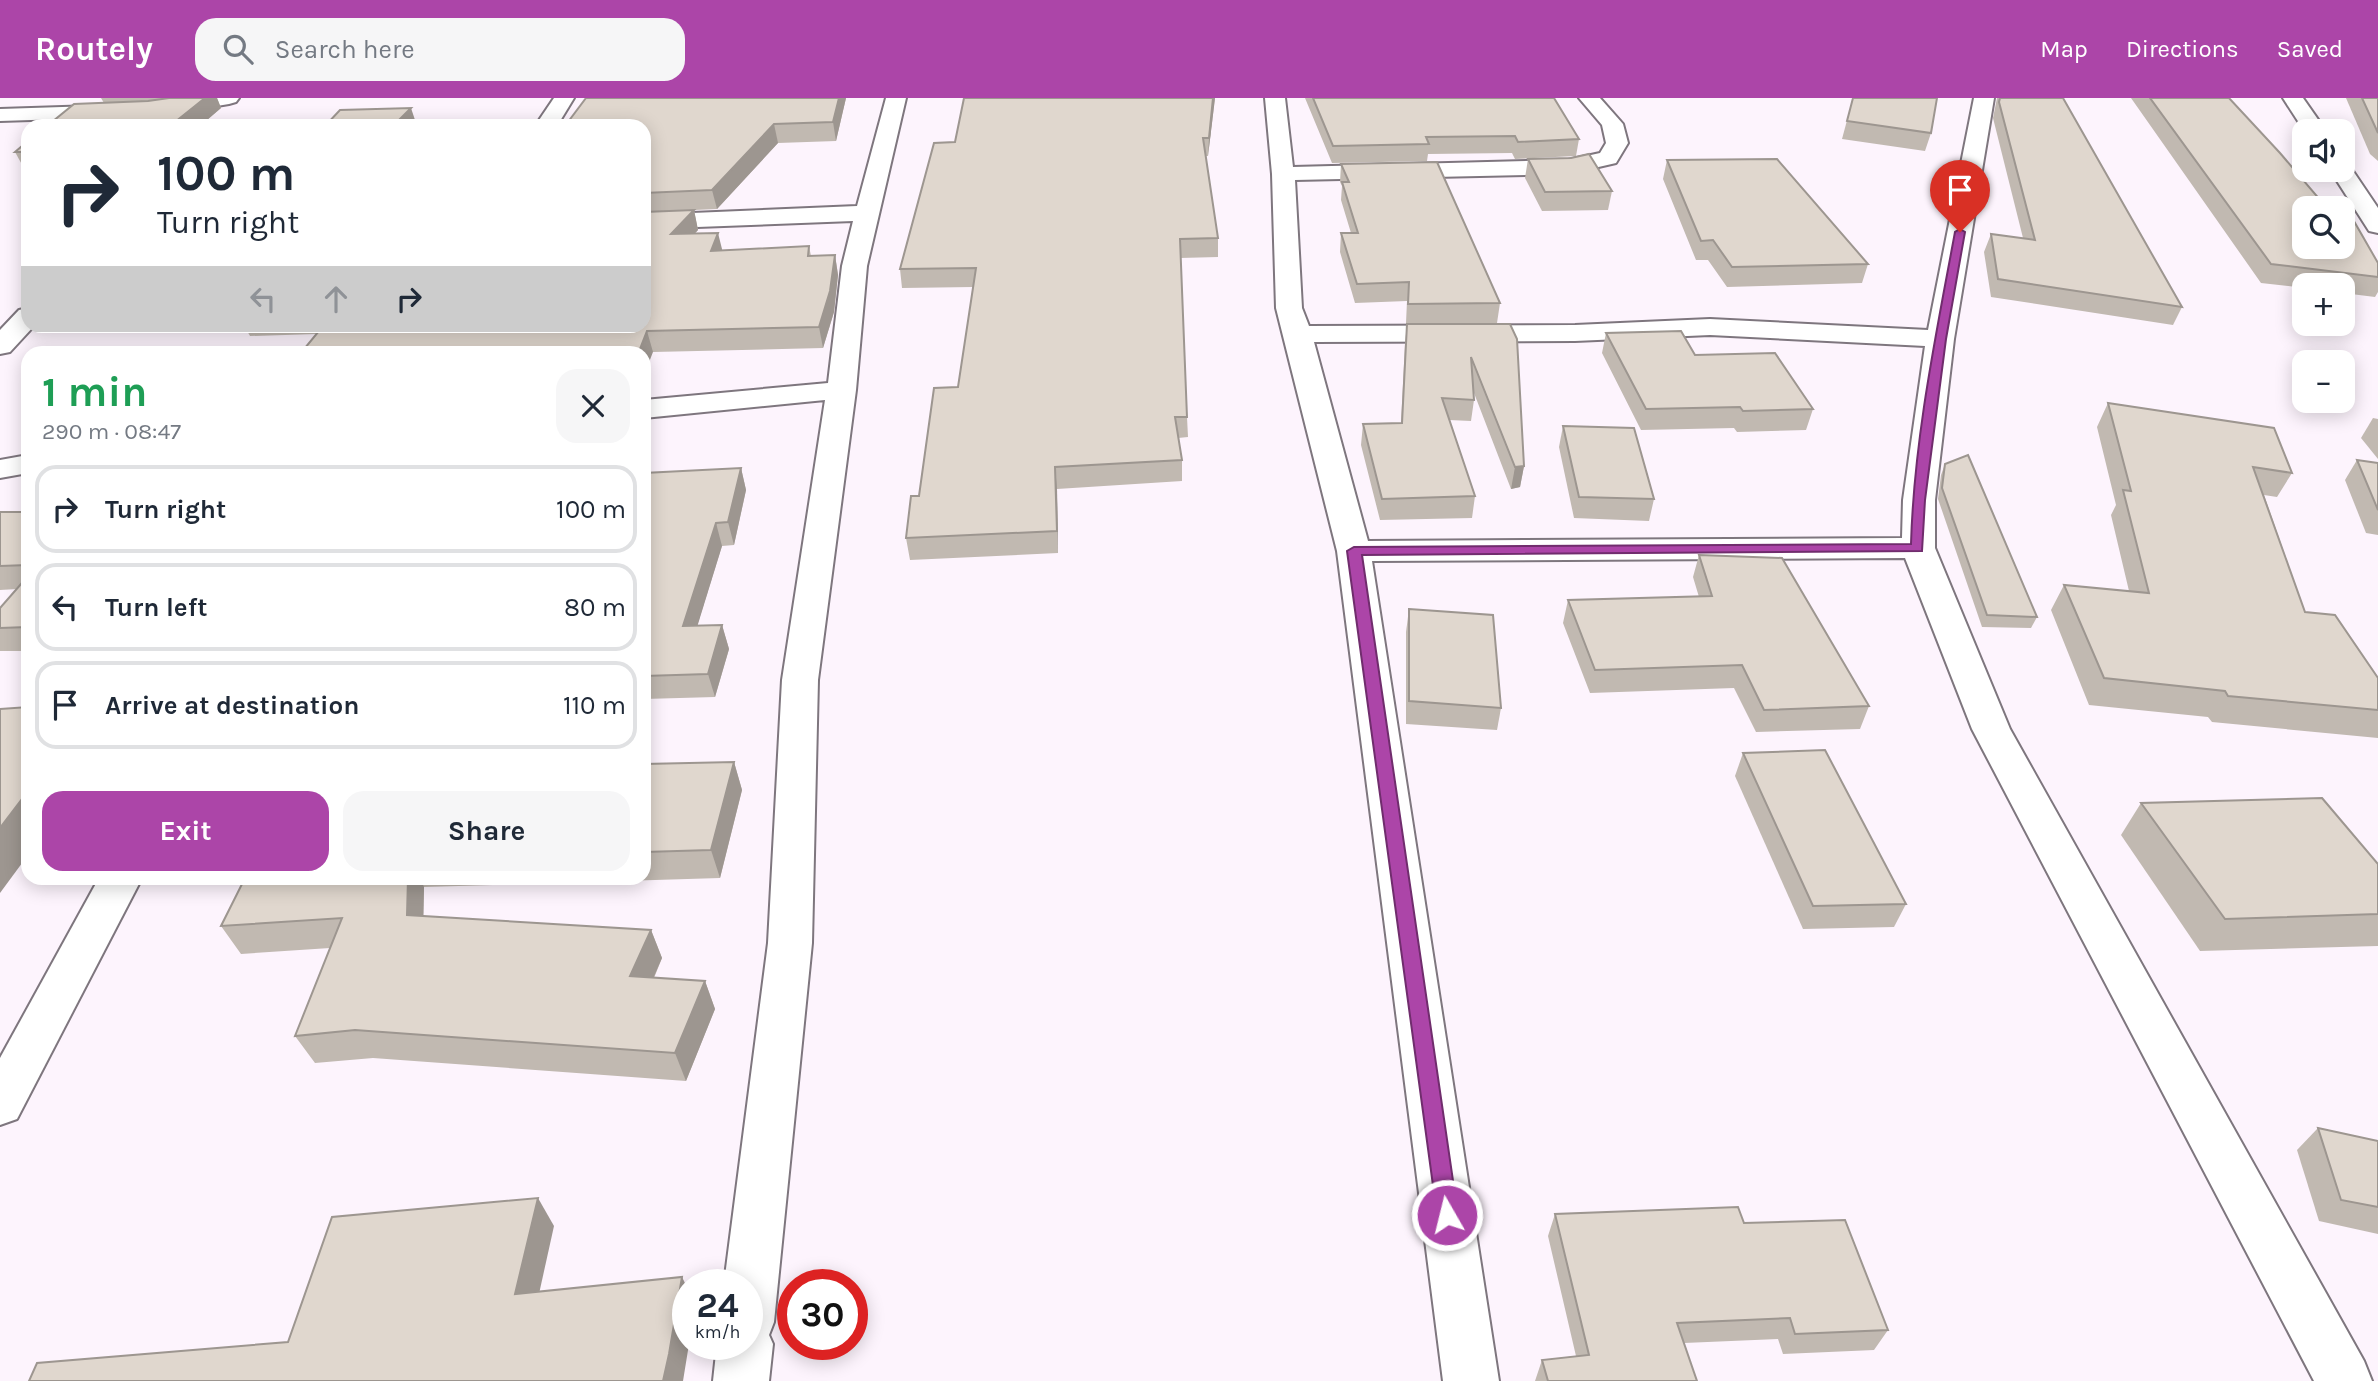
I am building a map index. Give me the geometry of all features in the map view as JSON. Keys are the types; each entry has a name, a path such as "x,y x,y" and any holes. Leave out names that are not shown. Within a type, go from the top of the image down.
{"street":[{"path":"0,115 156,110 229,98"},
{"path":"210,119 229,98"},
{"path":"550,119 564,98"},
{"path":"753,1269 790,943 800,680 842,390 850,305 861,231 896,98"},
{"path":"1275,98 1283,174 1289,308 1354,551 1471,1381"},
{"path":"1283,174 1568,167 1608,158 1617,143 1612,124 1589,98"},
{"path":"1984,98 1940,339 1919,500 1918,548 1991,729 2344,1381"},
{"path":"2293,98 2307,119"},
{"path":"2349,182 2378,224"},
{"path":"651,222 867,213"},
{"path":"0,346 21,324"},
{"path":"1298,334 1575,333 1710,327 1940,339"},
{"path":"651,408 842,390"},
{"path":"0,469 21,465"},
{"path":"1354,551 1918,548"},
{"path":"0,1104 117,885"},
{"path":"741,1381 743,1360"}],"building":[{"path":"205,98 179,119 56,119 74,104"},
{"path":"586,98 839,98 833,122 774,124 712,190 651,193 651,119 570,119"},
{"path":"964,98 1213,98 1209,138 1203,138 1218,238 1180,239 1187,417 1175,417 1182,460 1055,467 1057,531 906,538 911,496 919,496 934,388 958,387 976,268 900,269 934,143 955,142"},
{"path":"1313,98 1554,98 1579,139 1518,142 1515,136 1426,137 1429,144 1333,146"},
{"path":"1853,98 1937,98 1931,133 1847,121"},
{"path":"2000,98 2063,98 2182,307 1998,279 1991,234 2035,240"},
{"path":"2150,98 2229,98 2292,167 2292,182 2305,182 2317,196 2292,196 2292,259 2355,259 2355,223 2378,263 2378,277 2271,264"},
{"path":"2362,98 2378,98 2378,133"},
{"path":"411,108 400,119 332,119 340,110"},
{"path":"1589,154 1612,191 1545,192 1528,159 1571,158"},
{"path":"1777,159 1868,264 1732,267 1713,240 1701,241 1667,160"},
{"path":"1437,162 1500,303 1408,304 1409,282 1357,284 1341,233 1358,233 1342,182 1349,182 1341,164"},
{"path":"694,210 671,234 718,233 711,251 809,246 808,256 835,255 830,291 819,327 651,331 651,212"},
{"path":"1407,324 1510,324 1517,339 1524,466 1515,467 1471,357 1474,400 1442,398 1475,496 1382,499 1363,424 1402,423"},
{"path":"1681,331 1695,355 1775,353 1813,409 1646,409 1606,333"},
{"path":"317,333 646,333 641,346 307,346"},
{"path":"2108,403 2274,428 2292,473 2253,467 2305,612 2335,615 2378,678 2378,710 2228,696 2225,691 2104,678 2064,585 2149,593 2123,490 2131,491"},
{"path":"1563,426 1634,428 1654,499 1579,497"},
{"path":"1968,455 2037,617 1987,615 1942,488 1945,464"},
{"path":"2357,460 2378,463 2378,510"},
{"path":"741,468 728,522 716,523 683,626 722,625 708,674 651,676 651,473"},
{"path":"0,512 21,512 21,565 0,566"},
{"path":"1699,555 1782,558 1869,706 1764,710 1742,665 1595,670 1568,600 1712,596"},
{"path":"21,584 21,627 0,628 0,608"},
{"path":"1409,609 1493,615 1501,708 1409,701"},
{"path":"21,708 21,800 0,828 0,709"},
{"path":"1825,750 1906,904 1813,906 1743,753"},
{"path":"734,762 711,850 651,852 651,764"},
{"path":"2322,798 2378,864 2378,914 2225,919 2141,803"},
{"path":"242,885 408,885 407,915 651,930 630,976 705,981 675,1053 355,1030 295,1036 342,918 221,926"},
{"path":"2318,1128 2378,1141 2378,1207 2341,1200"},
{"path":"538,1198 515,1294 672,1278 672,1336 663,1381 29,1381 37,1363 288,1342 332,1217"},
{"path":"1738,1207 1744,1223 1845,1220 1888,1330 1795,1334 1790,1318 1677,1323 1697,1381 1548,1381 1542,1360 1589,1355 1555,1214"}],"route":[{"path":"1447,1215 1354,551 1918,548 1919,500 1940,339 1960,232"}]}
